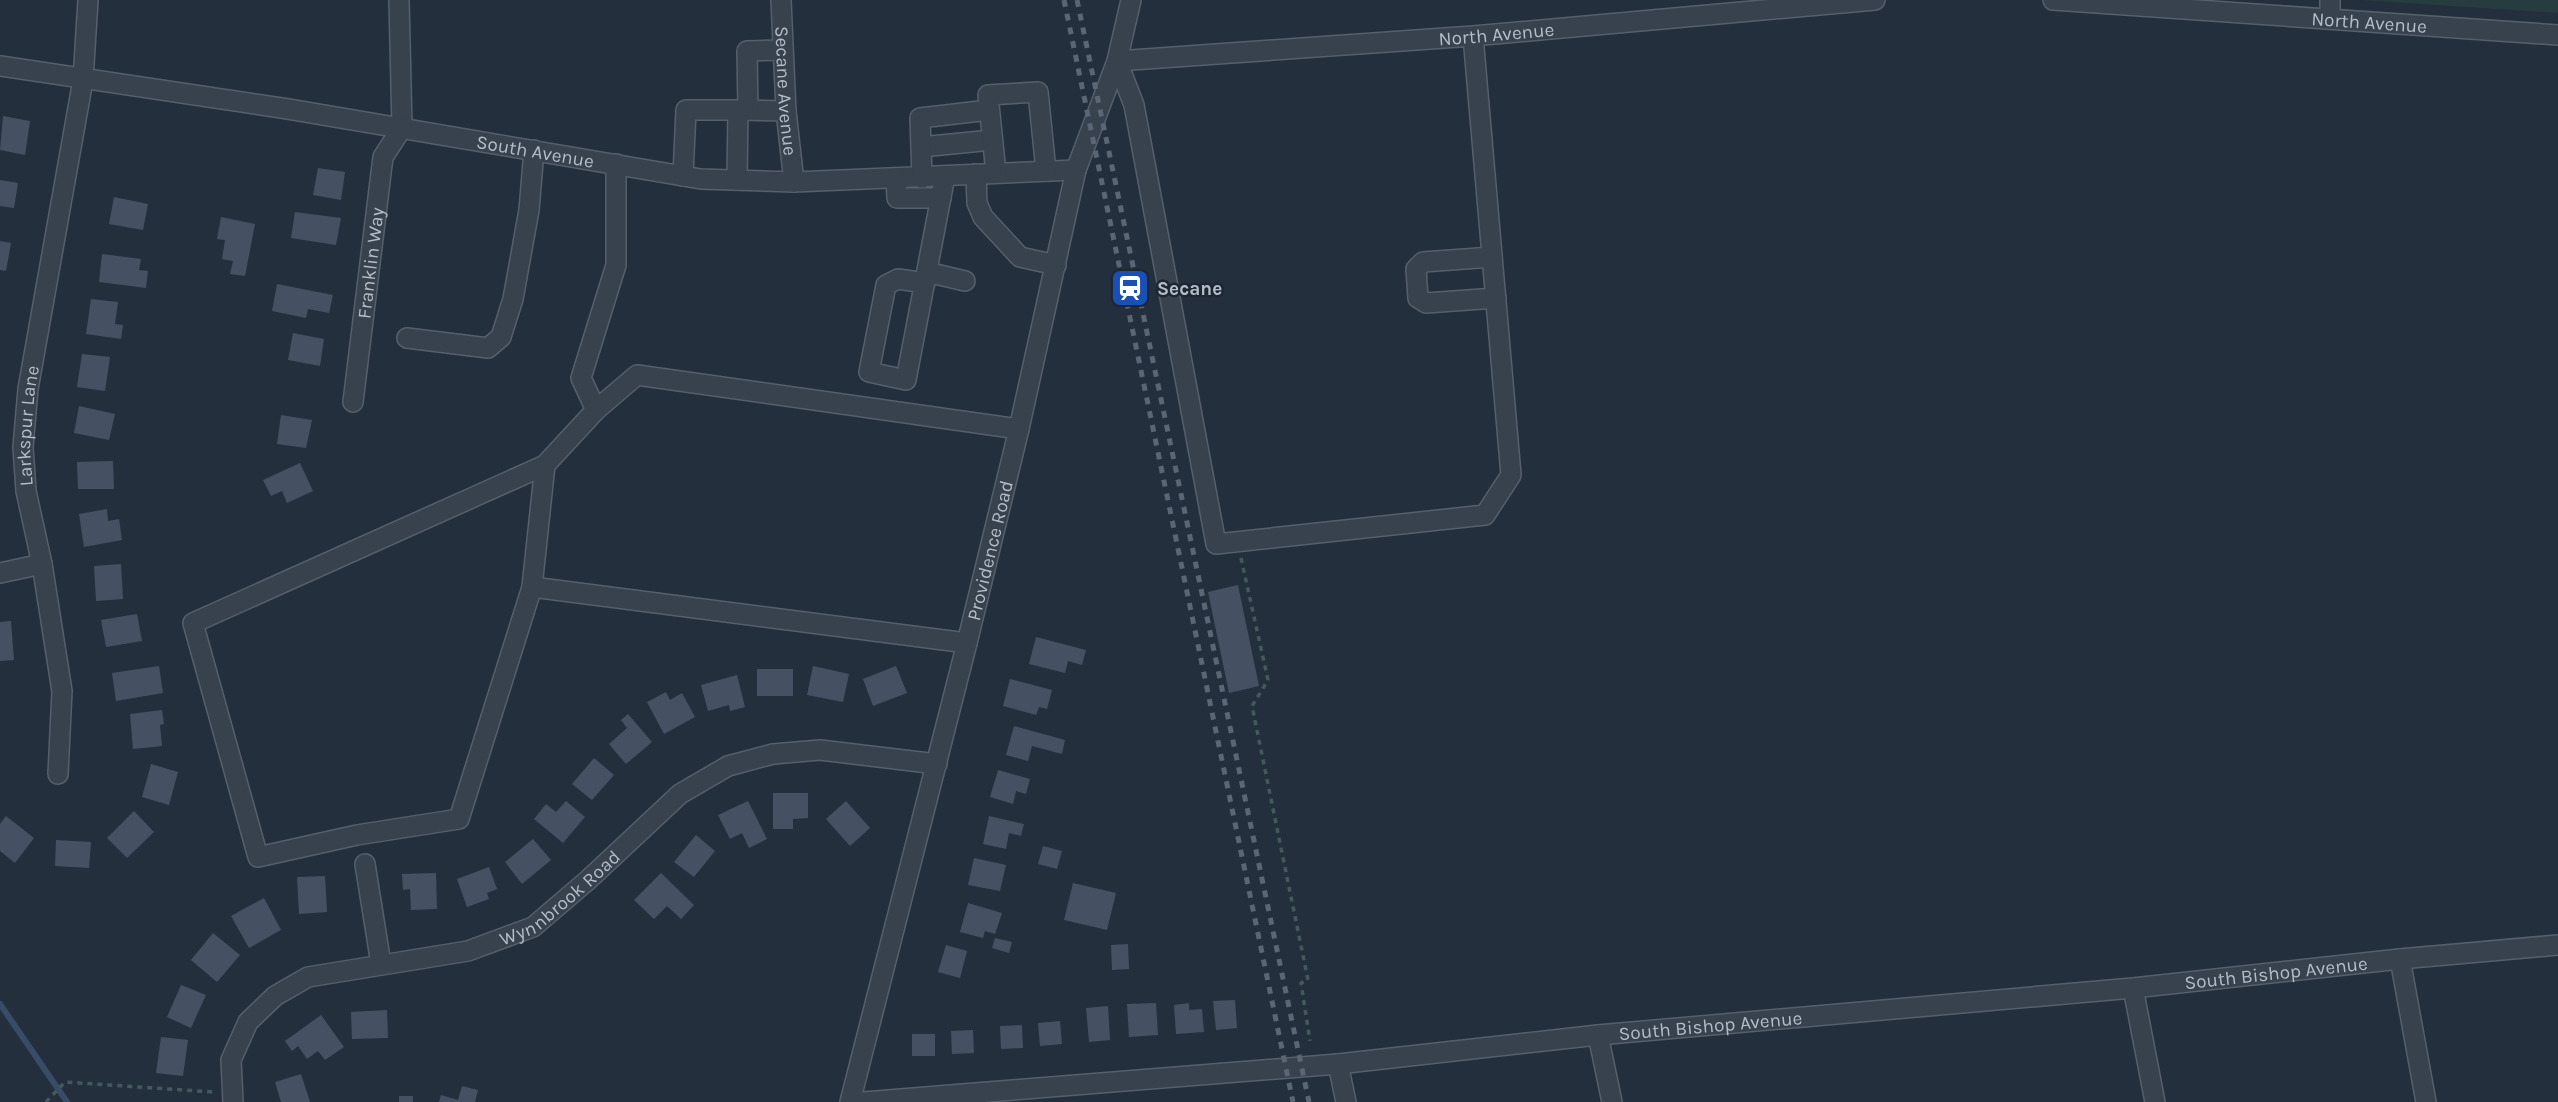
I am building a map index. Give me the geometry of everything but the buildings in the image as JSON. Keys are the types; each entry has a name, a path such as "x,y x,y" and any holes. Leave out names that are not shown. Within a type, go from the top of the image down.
{"street":[{"name":"Larkspur Lane","path":"58,774 62,691 42,564 26,491 23,447 28,389 83,80 88,0"},
{"path":"399,0 402,128"},
{"name":"Secane Avenue","path":"781,0 786,111 794,182"},
{"name":"Providence Road","path":"850,1102 1019,429 1076,170 1117,61 1131,0"},
{"name":"North Avenue","path":"1117,61 1473,36 1875,0"},
{"name":"North Avenue","path":"2053,0 2330,10 2558,35"},
{"path":"1117,61 1134,105 1216,544 1485,515 1511,475 1473,36"},
{"path":"737,180 747,51 782,50"},
{"name":"South Avenue","path":"0,66 402,128 683,176 794,182 1076,170"},
{"path":"996,173 988,95 1038,92 1046,171"},
{"path":"683,176 686,110 786,111"},
{"path":"922,178 920,118 989,110"},
{"name":"Franklin Way","path":"353,402 383,158 402,128"},
{"path":"921,147 992,140"},
{"path":"407,338 488,348 501,338 513,299 528,210 534,150"},
{"path":"596,410 581,378 615,265 616,164"},
{"path":"976,174 979,210 1014,253 1026,259 1056,265"},
{"path":"945,176 926,277 906,380 869,372 886,285 898,279 926,277 965,281"},
{"path":"896,178 897,198 941,198"},
{"path":"1492,257 1423,262 1416,269 1418,298 1426,303 1496,298"},
{"path":"545,465 532,587 459,819 357,835 258,856 193,623 545,465 596,410 637,375 1019,429"},
{"path":"0,573 42,564"},
{"path":"532,587 967,643"},
{"name":"Wynnbrook Road","path":"233,1098 231,1060 248,1022 275,996 308,977 468,951 533,927 680,794 728,765 773,754 820,750 937,764"},
{"path":"365,864 381,964"},
{"name":"South Bishop Avenue","path":"864,1102 1089,1093 1598,1035 2133,988 2558,945"},
{"path":"2400,959 2426,1102"},
{"path":"2133,988 2155,1102"},
{"path":"1598,1035 1612,1102"},
{"path":"1338,1064 1346,1102"}],"path":[{"path":"1237,542 1268,680 1251,706 1308,980 1301,983 1310,1041"},
{"path":"48,1100 65,1082 233,1098"}],"green space":[{"path":"2361,0 2558,0 2558,13"}],"waterway":[{"path":"0,1004 67,1102"}],"railway":[{"path":"1064,0 1293,1102"},
{"path":"1077,0 1309,1102"}],"place":[{"name":"Secane","path":"1130,288"}]}
